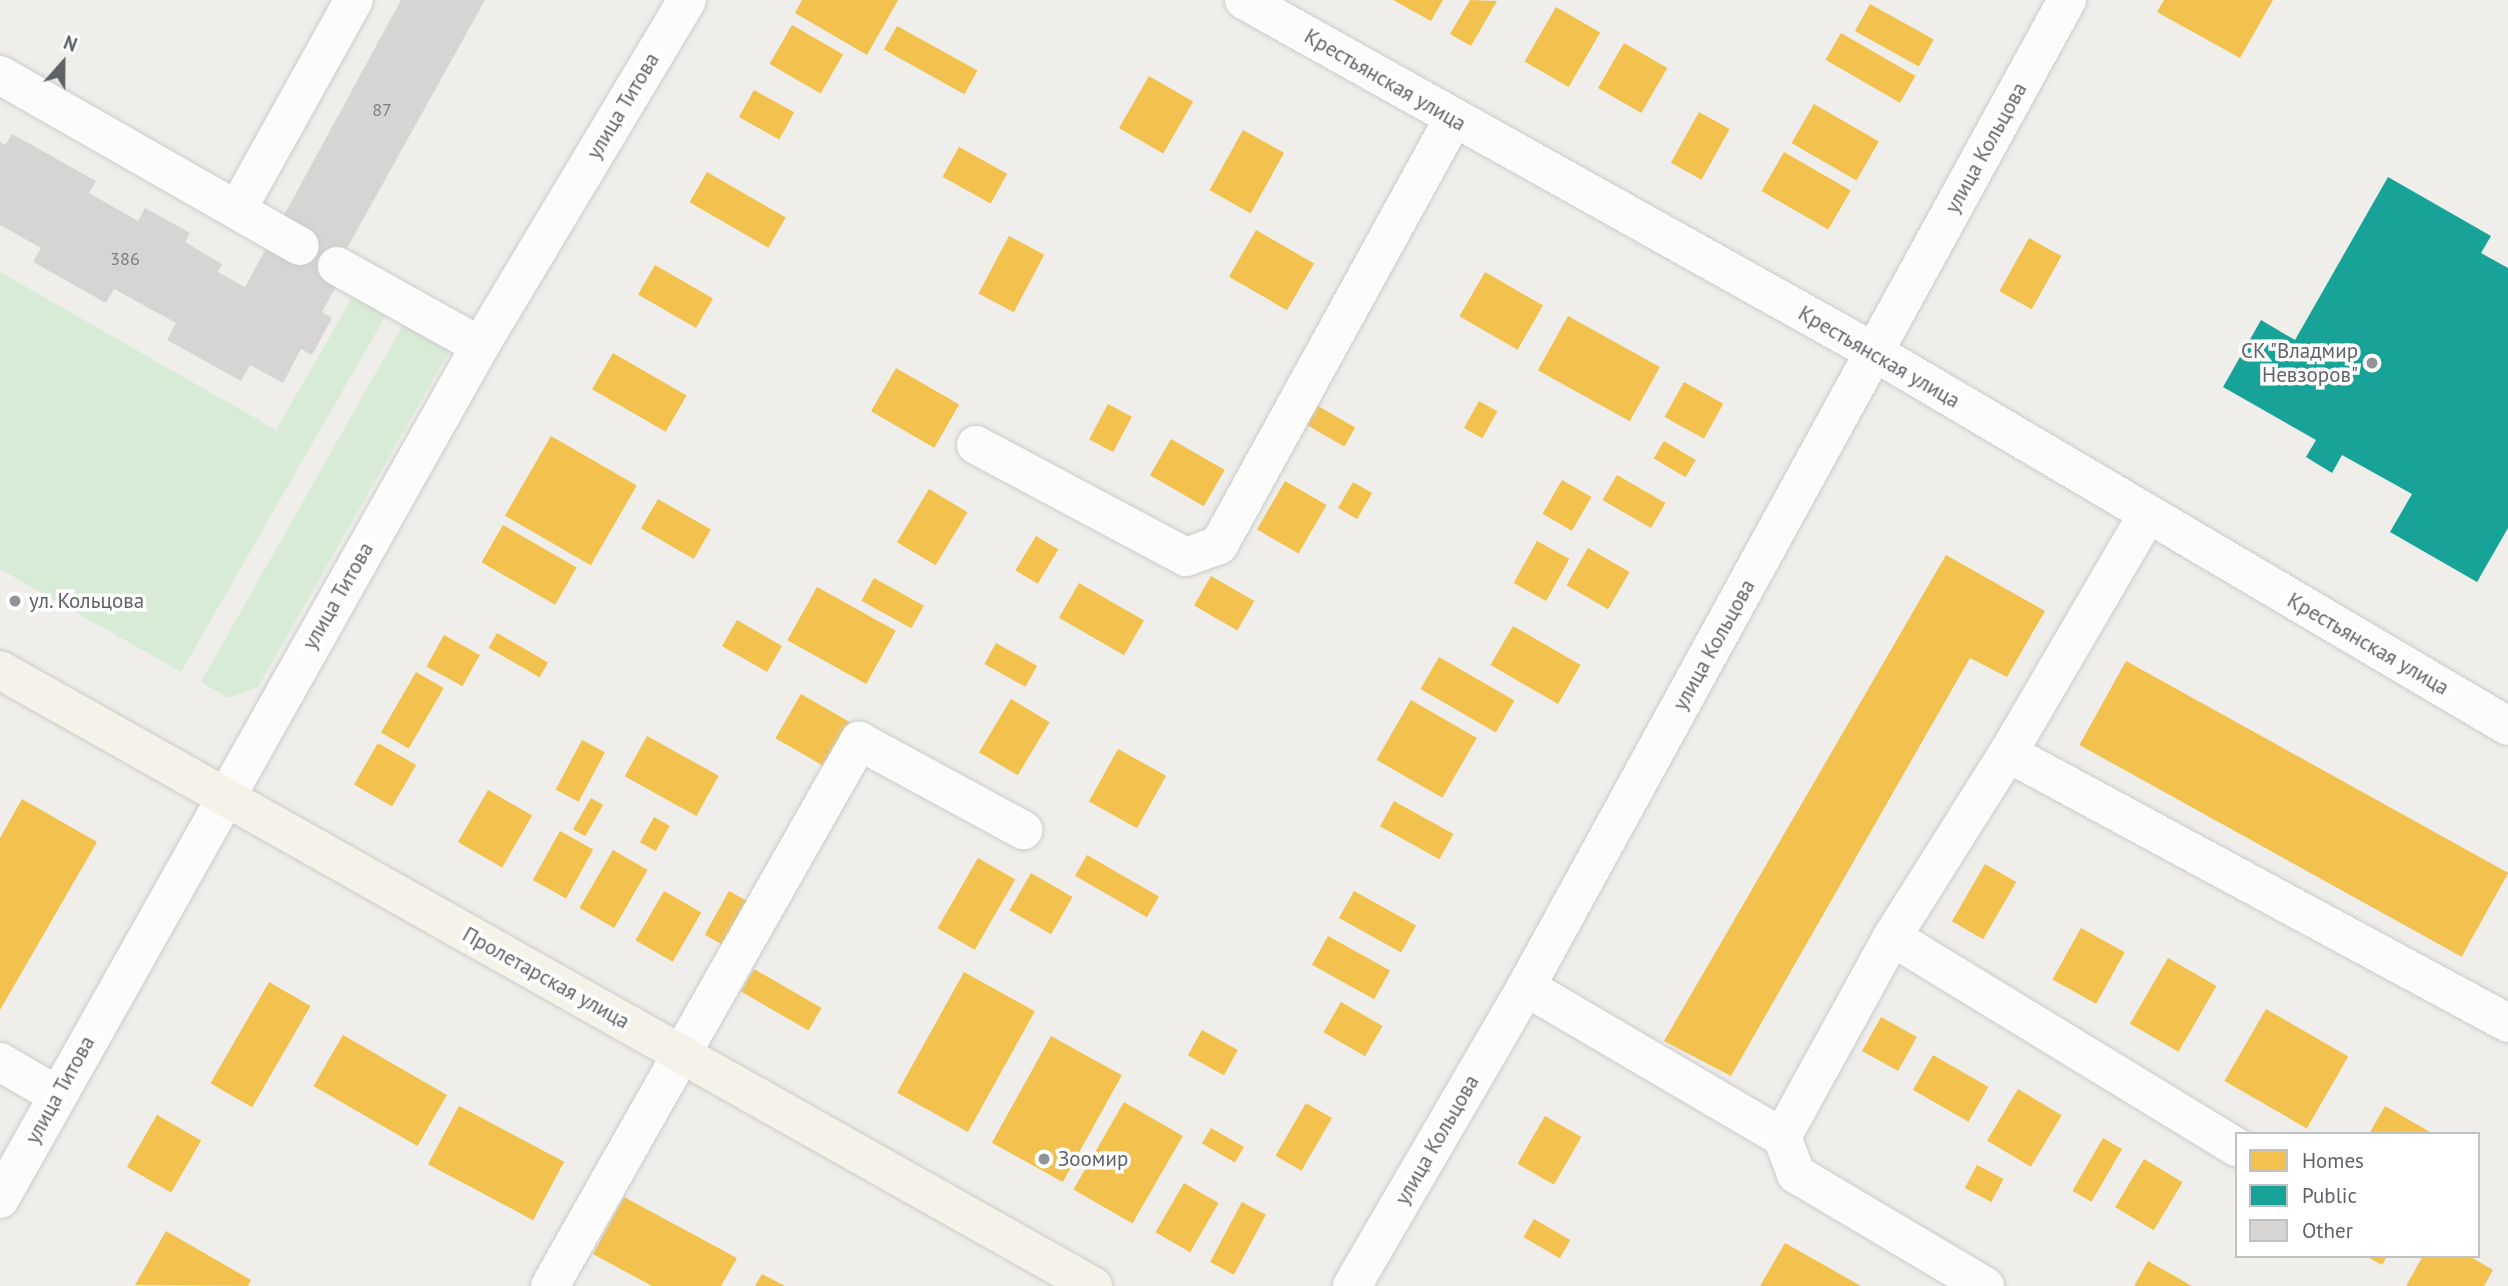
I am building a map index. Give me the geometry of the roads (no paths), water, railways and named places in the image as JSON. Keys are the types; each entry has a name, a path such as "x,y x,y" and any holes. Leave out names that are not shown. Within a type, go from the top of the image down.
{"main road":[{"name":"Пролетарская улица","path":"0,670 1093,1286"}],"street":[{"path":"237,210 354,0"},
{"name":"улица Титова","path":"0,1199 224,795 480,346 687,0"},
{"name":"Крестьянская улица","path":"1244,0 1874,352 2508,726"},
{"name":"улица Кольцова","path":"1352,1286 1526,987 2067,0"},
{"path":"0,75 300,246"},
{"path":"976,445 1186,557 1219,545 1453,119"},
{"path":"337,266 480,346"},
{"path":"1782,1137 1892,937 2008,753 2147,515"},
{"path":"550,1286 685,1055 859,741 1023,830"},
{"path":"2008,753 2508,1023"},
{"path":"1892,937 2235,1147"},
{"path":"1526,987 1782,1137 1796,1174 1985,1286"},
{"path":"0,1062 57,1095"}],"place":[{"name":"СК \"Владмир Невзоров\"","path":"2372,363"},
{"name":"ул. Кольцова","path":"15,601"},
{"name":"Зоомир","path":"1044,1159"}]}
